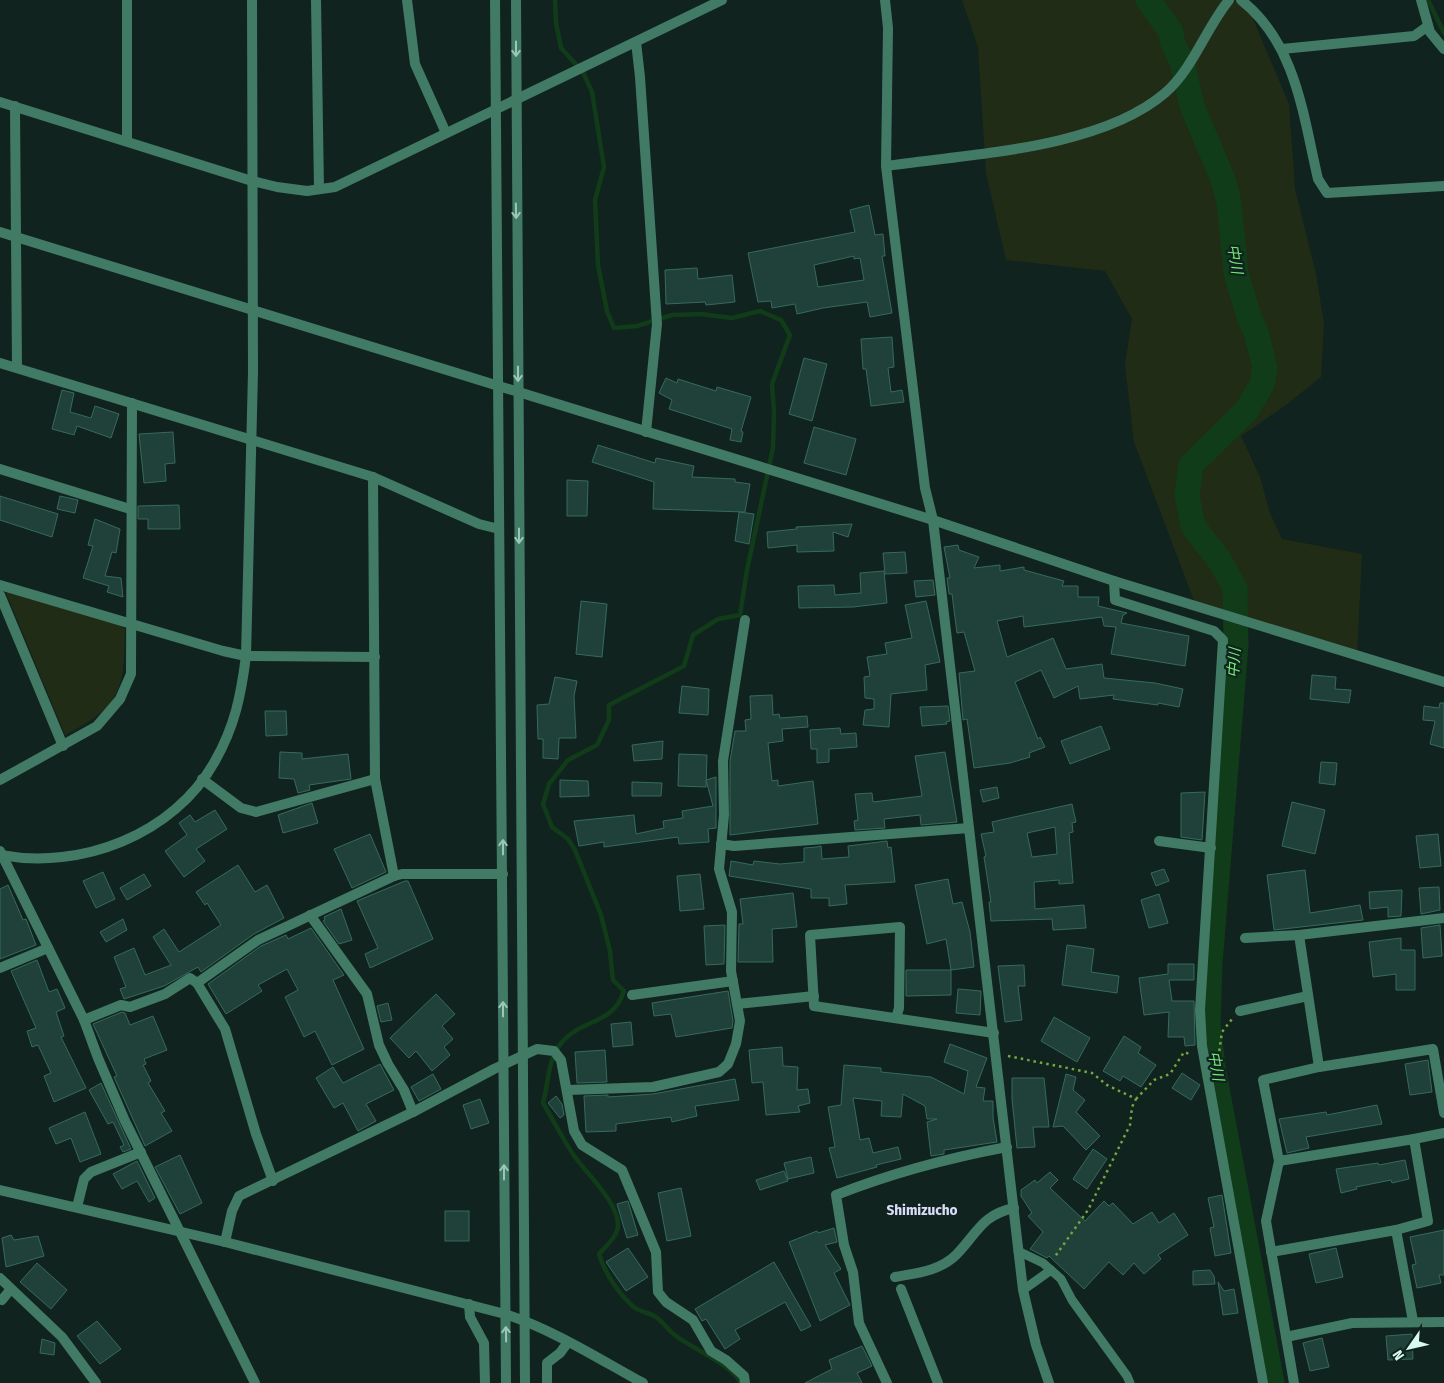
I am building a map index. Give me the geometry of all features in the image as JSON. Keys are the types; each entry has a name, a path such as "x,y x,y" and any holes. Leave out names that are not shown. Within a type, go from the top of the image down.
{"street":[{"path":"127,0 127,141"},
{"path":"1,853 38,860 65,858 117,844 146,829 193,792 215,761 240,700 246,656 253,311 252,0"},
{"path":"316,0 319,189"},
{"path":"407,0 415,64 446,133"},
{"path":"495,0 506,1383"},
{"path":"516,0 525,1383"},
{"path":"0,102 252,181 277,188 307,191 335,187 722,0"},
{"path":"885,0 888,28 886,166 925,488 933,520 968,828 997,1053 1023,1290 1036,1345 1049,1383"},
{"path":"886,166 1013,149 1078,134 1129,118 1166,93 1187,66 1215,18 1229,0"},
{"path":"1241,0 1257,13 1282,49 1293,72 1318,179 1327,193 1444,186"},
{"path":"1421,0 1430,32 1444,49"},
{"path":"1282,49 1414,36 1428,26"},
{"path":"636,42 658,324 646,432"},
{"path":"15,106 16,367"},
{"path":"0,232 933,520 1114,581 1444,682"},
{"path":"0,363 372,477 479,524 499,529"},
{"path":"0,780 97,726 120,699 131,674 133,623 130,509 132,403"},
{"path":"0,469 130,509"},
{"path":"372,477 375,779 394,876"},
{"path":"1114,581 1115,600 1214,631 1223,640 1200,1010 1202,1046 1263,1383"},
{"path":"0,585 223,651 246,656 374,657"},
{"path":"0,595 63,746"},
{"path":"568,1090 653,1087 719,1072 728,1064 736,1044 740,1021 733,981 732,912 719,869 724,815 723,761 745,620"},
{"path":"202,778 241,808 256,812 375,779"},
{"path":"721,844 734,846 968,828"},
{"path":"1159,841 1211,848"},
{"path":"1,853 84,1020 102,1067 142,1152 255,1383"},
{"path":"197,983 258,940 394,876 402,874 503,874"},
{"path":"310,915 368,994 379,1045 404,1090 413,1112"},
{"path":"1245,938 1298,935 1444,918"},
{"path":"896,1018 899,1008 900,927 810,935 814,1006 994,1033"},
{"path":"1298,935 1319,1066"},
{"path":"0,968 48,948"},
{"path":"84,1020 121,1005 130,1006 165,994 190,978 197,983 224,1029 256,1134 273,1181"},
{"path":"632,995 733,981"},
{"path":"737,1004 814,996"},
{"path":"1240,1011 1308,996"},
{"path":"225,1242 232,1211 239,1196 413,1112 537,1049 554,1051 561,1060 568,1090 574,1132 582,1144 622,1170 628,1181 656,1252 658,1292 666,1302 693,1320 711,1351 726,1360 744,1376 746,1383"},
{"path":"1294,1383 1266,1221 1279,1161 1263,1080 1319,1066 1433,1049 1444,1113"},
{"path":"1279,1161 1414,1139 1444,1132"},
{"path":"1271,1252 1396,1230 1428,1221 1414,1139"},
{"path":"887,1383 859,1323 853,1272 844,1245 836,1195 877,1179 922,1165 1007,1147"},
{"path":"77,1207 84,1180 91,1172 142,1152"},
{"path":"0,1190 181,1231 505,1314 525,1320 644,1383"},
{"path":"895,1277 933,1270 955,1256 988,1218 1001,1211 1014,1208"},
{"path":"1396,1230 1413,1321"},
{"path":"0,1278 10,1290 28,1303 62,1337 96,1383"},
{"path":"901,1289 938,1383"},
{"path":"0,1299 2,1300 10,1290"},
{"path":"469,1304 470,1317 484,1342 484,1383"},
{"path":"1286,1337 1352,1323 1444,1322"},
{"path":"547,1383 547,1363 560,1353 568,1342"}],"lane":[{"path":"1018,1251 1049,1268 1061,1279 1072,1300 1127,1376 1130,1383"},
{"path":"1023,1290 1049,1268"}],"path":[{"path":"997,1053 1092,1073 1107,1085 1136,1099 1132,1107 1130,1126 1088,1210 1049,1268"}],"green space":[{"path":"962,0 1245,0 1289,104 1295,189 1316,274 1324,324 1321,377 1286,405 1241,436 1260,477 1270,513 1282,539 1362,554 1357,655 1196,606 1134,442 1125,365 1132,319 1105,271 1006,260 986,173 978,47"},
{"path":"11,591 121,625 125,629 123,667 121,681 116,694 109,705 98,715 65,735 6,593"}],"building":[{"path":"869,205 875,235 883,234 885,256 882,256 892,313 870,317 867,302 823,308 797,314 795,304 772,308 771,301 758,302 748,253 855,232 850,210","holes":["854,256 854,259 860,258 864,280 818,287 814,265"]},
{"path":"697,268 698,279 732,275 735,302 706,305 705,302 666,304 665,270"},
{"path":"892,337 894,367 888,368 891,392 902,390 904,402 871,406 866,369 863,369 861,339"},
{"path":"804,358 827,364 812,421 789,414"},
{"path":"666,378 677,383 678,379 716,391 717,387 751,397 741,431 743,432 741,442 730,440 732,429 669,409 672,400 659,393"},
{"path":"62,390 74,393 70,412 91,418 95,406 119,414 111,438 77,426 74,435 52,429"},
{"path":"814,427 856,439 846,475 804,463"},
{"path":"173,432 175,463 165,464 166,481 144,483 139,434"},
{"path":"598,445 655,463 656,458 694,466 692,477 735,479 735,482 750,484 745,512 653,509 654,482 592,462"},
{"path":"567,480 588,481 587,516 567,516"},
{"path":"0,496 58,514 52,537 0,520"},
{"path":"60,496 78,500 75,513 57,509"},
{"path":"179,505 180,529 148,529 148,519 138,519 138,506"},
{"path":"739,512 754,514 749,544 735,541"},
{"path":"95,519 120,529 116,553 112,552 105,576 121,578 123,597 107,592 109,586 83,578 93,546 88,545"},
{"path":"852,524 848,537 833,532 834,551 797,552 797,545 768,548 767,532 797,529 796,527"},
{"path":"958,545 959,550 979,557 974,568 1000,565 1000,571 1024,567 1024,570 1064,581 1062,586 1078,586 1078,597 1099,597 1098,606 1127,613 1123,615 1121,623 1189,636 1185,666 1111,654 1116,627 1104,626 1102,617 1024,627 1023,616 997,621 1007,657 1053,638 1066,669 1102,664 1104,678 1155,683 1183,689 1179,707 1113,699 1114,695 1080,699 1078,686 1054,698 1041,670 1015,682 1038,739 1040,737 1045,747 1029,753 1030,757 1010,763 974,768 967,719 963,720 959,673 975,671 964,632 957,633 952,594 949,594 947,578 950,578 944,547"},
{"path":"905,552 907,573 885,574 883,553"},
{"path":"884,571 887,603 853,607 799,608 798,586 834,585 835,595 861,593 860,573"},
{"path":"933,580 935,595 916,597 914,581"},
{"path":"581,601 607,604 602,657 576,654"},
{"path":"926,601 940,662 925,665 927,690 891,694 889,727 863,725 865,710 874,709 874,699 865,698 864,677 870,676 867,657 887,654 885,643 912,638 905,605"},
{"path":"1312,675 1336,677 1335,689 1351,690 1349,703 1310,699"},
{"path":"555,677 577,681 574,696 576,738 559,738 558,759 543,758 543,739 538,739 537,705 549,704"},
{"path":"682,686 709,689 708,715 679,713"},
{"path":"772,695 773,715 779,714 780,718 807,716 808,727 782,729 783,741 768,743 772,781 778,780 778,786 813,781 818,824 730,835 730,761 735,731 746,731 745,720 751,719 750,696"},
{"path":"1440,703 1444,703 1444,748 1430,744 1435,721 1423,720 1424,706 1439,708"},
{"path":"948,706 950,721 946,722 947,724 922,726 920,707"},
{"path":"265,711 286,711 287,735 266,736"},
{"path":"1101,726 1110,749 1070,764 1061,741"},
{"path":"840,728 841,734 856,733 857,747 829,749 829,762 817,763 817,749 811,749 810,730"},
{"path":"663,741 662,759 634,761 632,745"},
{"path":"280,752 302,753 302,759 348,754 351,779 309,785 310,790 298,793 294,779 279,778"},
{"path":"945,752 957,822 921,825 920,815 884,819 885,828 855,830 854,821 858,820 855,794 872,793 873,802 922,796 915,756"},
{"path":"679,754 707,755 706,787 678,786"},
{"path":"1321,762 1337,763 1335,785 1319,783"},
{"path":"716,777 716,828 708,829 709,842 679,844 678,837 604,847 604,842 579,846 574,821 634,815 636,834 664,828 663,821 683,818 682,811 713,806 706,780"},
{"path":"560,780 588,781 589,796 560,797"},
{"path":"632,782 662,783 661,796 632,796"},
{"path":"997,787 999,798 983,802 980,790"},
{"path":"1205,792 1202,840 1181,837 1181,793"},
{"path":"1292,802 1325,810 1315,854 1282,846"},
{"path":"312,803 318,823 283,833 278,815"},
{"path":"1072,804 1076,822 1072,823 1073,832 1069,833 1073,883 1059,884 1059,880 1034,882 1035,909 1084,905 1086,928 1053,930 1052,919 991,921 989,902 991,902 984,857 986,856 981,834 994,832 992,822","holes":["1055,827 1057,854 1032,857 1027,833"]},
{"path":"215,810 227,829 196,849 205,861 184,877 165,851 187,835 179,823 190,815 195,822"},
{"path":"370,834 386,872 352,888 334,849"},
{"path":"1438,834 1441,866 1420,868 1416,836"},
{"path":"887,841 888,848 891,847 895,882 845,885 847,904 829,906 829,898 811,898 811,889 729,876 731,861 753,865 754,861 780,864 804,862 804,848 821,846 822,859 849,857 848,846"},
{"path":"238,865 255,892 267,885 284,918 254,934 201,972 198,967 164,986 124,999 120,989 126,987 114,957 134,948 145,975 171,965 153,937 164,929 179,952 221,925 207,903 205,905 196,892"},
{"path":"1164,869 1169,881 1156,886 1151,873"},
{"path":"1305,870 1310,913 1360,905 1363,920 1274,930 1267,875"},
{"path":"103,872 115,899 96,908 83,881"},
{"path":"144,874 151,886 127,900 120,888"},
{"path":"700,874 704,909 680,911 677,876"},
{"path":"948,879 953,904 962,902 970,932 974,967 951,970 946,939 927,944 915,885"},
{"path":"408,881 433,939 370,968 365,954 378,948 357,901"},
{"path":"8,885 23,920 26,919 36,945 0,959 0,889"},
{"path":"1439,887 1440,910 1421,914 1419,888"},
{"path":"1402,890 1401,916 1388,917 1388,907 1370,909 1369,892"},
{"path":"793,893 797,927 772,929 773,962 738,962 739,924 743,924 740,899"},
{"path":"1159,894 1168,923 1149,928 1141,900"},
{"path":"341,909 352,940 339,944 323,921 325,920 324,917"},
{"path":"123,919 127,930 106,942 100,932"},
{"path":"725,925 724,964 706,965 704,926"},
{"path":"1440,925 1442,956 1423,958 1421,928"},
{"path":"311,928 344,975 333,980 364,1049 332,1065 315,1031 304,1037 285,997 298,990 287,969 258,985 262,991 226,1014 208,984 261,946 286,935 288,939"},
{"path":"1401,938 1401,950 1415,950 1415,990 1396,990 1396,974 1373,977 1369,942"},
{"path":"1067,945 1094,949 1091,972 1119,976 1117,993 1062,985"},
{"path":"37,960 49,992 57,989 65,1008 56,1012 64,1036 61,1037 86,1088 54,1102 44,1076 51,1073 38,1045 32,1047 27,1031 36,1028 11,971"},
{"path":"1168,964 1194,964 1194,980 1169,980 1172,1001 1194,1001 1195,1045 1185,1046 1184,1037 1168,1037 1169,1012 1144,1015 1139,978 1168,974"},
{"path":"1024,965 1025,986 1018,986 1022,1020 1005,1022 998,966"},
{"path":"906,970 951,970 951,995 906,996"},
{"path":"958,989 981,991 980,1015 956,1013"},
{"path":"728,991 733,1021 732,1028 676,1037 671,1014 654,1016 652,1003"},
{"path":"436,994 455,1014 442,1026 453,1039 444,1047 450,1055 432,1071 416,1051 409,1058 390,1038"},
{"path":"388,1003 392,1020 381,1022 377,1006"},
{"path":"122,1012 125,1013 130,1025 153,1016 167,1050 144,1059 146,1064 143,1065 151,1081 148,1083 165,1111 161,1113 172,1131 145,1146 114,1077 117,1076 93,1024"},
{"path":"1054,1017 1090,1038 1077,1062 1041,1041"},
{"path":"631,1022 633,1045 613,1047 611,1024"},
{"path":"1124,1036 1141,1047 1138,1053 1156,1065 1141,1087 1123,1076 1120,1081 1103,1071"},
{"path":"950,1044 987,1058 976,1087 985,1088 983,1101 993,1101 993,1117 997,1142 944,1150 944,1154 931,1156 927,1122 937,1119 927,1119 925,1106 903,1094 901,1117 881,1116 882,1101 853,1098 860,1140 869,1138 873,1153 898,1147 901,1159 837,1178 829,1148 835,1147 828,1107 841,1105 844,1065 881,1068 881,1072 931,1077 964,1094 968,1071 944,1062"},
{"path":"782,1047 783,1066 798,1067 797,1090 808,1089 810,1103 798,1106 800,1112 766,1115 763,1082 752,1083 749,1050"},
{"path":"605,1050 607,1082 577,1083 575,1052"},
{"path":"1428,1060 1432,1092 1410,1095 1405,1064"},
{"path":"380,1064 394,1090 366,1104 376,1121 358,1131 343,1103 334,1108 316,1078 333,1067 343,1083"},
{"path":"1182,1073 1200,1085 1191,1100 1172,1088"},
{"path":"433,1074 441,1089 419,1101 411,1087"},
{"path":"1066,1074 1076,1077 1073,1090 1085,1100 1076,1112 1100,1136 1086,1150 1063,1126 1053,1127"},
{"path":"1012,1078 1044,1078 1049,1127 1033,1127 1035,1147 1017,1148"},
{"path":"735,1079 739,1100 695,1106 697,1116 672,1122 671,1117 616,1124 616,1131 586,1132 584,1096 608,1095 608,1097 653,1094"},
{"path":"101,1083 131,1149 123,1152 120,1147 124,1145 113,1122 108,1124 89,1090"},
{"path":"556,1096 562,1104 564,1115 560,1118 548,1103"},
{"path":"480,1099 489,1123 471,1129 463,1105"},
{"path":"1377,1105 1382,1124 1306,1137 1309,1148 1287,1153 1279,1119 1326,1112 1327,1115"},
{"path":"85,1112 101,1154 80,1162 71,1138 56,1144 49,1128"},
{"path":"1093,1149 1107,1159 1087,1189 1073,1179"},
{"path":"180,1155 202,1203 180,1214 155,1167"},
{"path":"811,1157 814,1173 788,1179 784,1163"},
{"path":"1405,1160 1409,1179 1392,1183 1391,1180 1356,1187 1357,1189 1341,1193 1336,1169 1378,1163 1379,1165"},
{"path":"137,1161 155,1198 149,1202 137,1181 122,1189 113,1174"},
{"path":"784,1171 788,1181 760,1190 756,1180"},
{"path":"1050,1172 1058,1180 1050,1188 1085,1221 1104,1201 1109,1206 1113,1203 1133,1224 1152,1212 1159,1223 1174,1213 1188,1235 1158,1255 1161,1259 1144,1274 1134,1263 1123,1275 1109,1262 1084,1289 1049,1256 1047,1258 1030,1249 1043,1232 1028,1216 1032,1213 1021,1196 1021,1190 1035,1180 1037,1183"},
{"path":"681,1188 691,1236 667,1241 658,1193"},
{"path":"1222,1195 1231,1253 1215,1256 1210,1228 1214,1227 1208,1198"},
{"path":"628,1201 638,1235 627,1238 617,1204"},
{"path":"445,1211 469,1211 469,1241 445,1241"},
{"path":"834,1228 837,1242 825,1245 841,1269 834,1273 850,1305 820,1321 789,1242 817,1231 818,1233"},
{"path":"1444,1230 1444,1275 1439,1275 1441,1283 1417,1288 1412,1265 1416,1264 1410,1237"},
{"path":"11,1235 14,1240 38,1236 44,1256 6,1267 2,1238"},
{"path":"628,1248 648,1277 626,1291 606,1262"},
{"path":"1336,1248 1343,1277 1316,1283 1309,1254"},
{"path":"774,1262 811,1326 801,1331 785,1302 735,1330 740,1339 725,1349 706,1319 702,1321 695,1309"},
{"path":"37,1263 67,1290 51,1309 20,1282"},
{"path":"1210,1270 1214,1276 1215,1284 1193,1285 1193,1271"},
{"path":"1218,1282 1224,1291 1234,1289 1238,1313 1223,1315"},
{"path":"97,1321 121,1349 100,1364 77,1336"},
{"path":"1412,1334 1413,1359 1388,1360 1386,1336"},
{"path":"1322,1338 1329,1367 1310,1371 1303,1343"},
{"path":"42,1339 55,1343 54,1355 40,1353"},
{"path":"862,1346 872,1366 857,1373 862,1383 805,1383 832,1369 829,1360"}],"waterway":[{"path":"555,0 556,23 561,48 583,72 592,92 604,167 595,200 598,265 607,311 614,328 637,326 672,315 701,314 732,318 760,311 781,320 790,335 772,384 774,412 773,448 747,570 740,615 718,619 693,635 684,666 609,705 609,720 597,745 568,760 549,784 543,804 552,827 568,839 575,850 601,915 610,951 613,980 624,991 613,1010 580,1028 563,1041 551,1063 543,1103 571,1151 608,1198 617,1216 618,1225 616,1233 599,1254 613,1283 635,1308 656,1317 683,1341 722,1364 737,1377 740,1383"},
{"name":"中川","path":"1148,0 1171,32 1172,41 1182,62 1192,106 1224,182 1229,203 1236,273 1249,317 1256,332 1265,368 1262,384 1247,410 1191,465 1187,495 1193,526 1220,561 1235,588 1236,645 1210,963 1208,1025 1213,1067 1272,1383"},
{"path":"1428,0 1444,33"}],"district":[{"name":"Shimizucho","path":"922,1210"}]}
